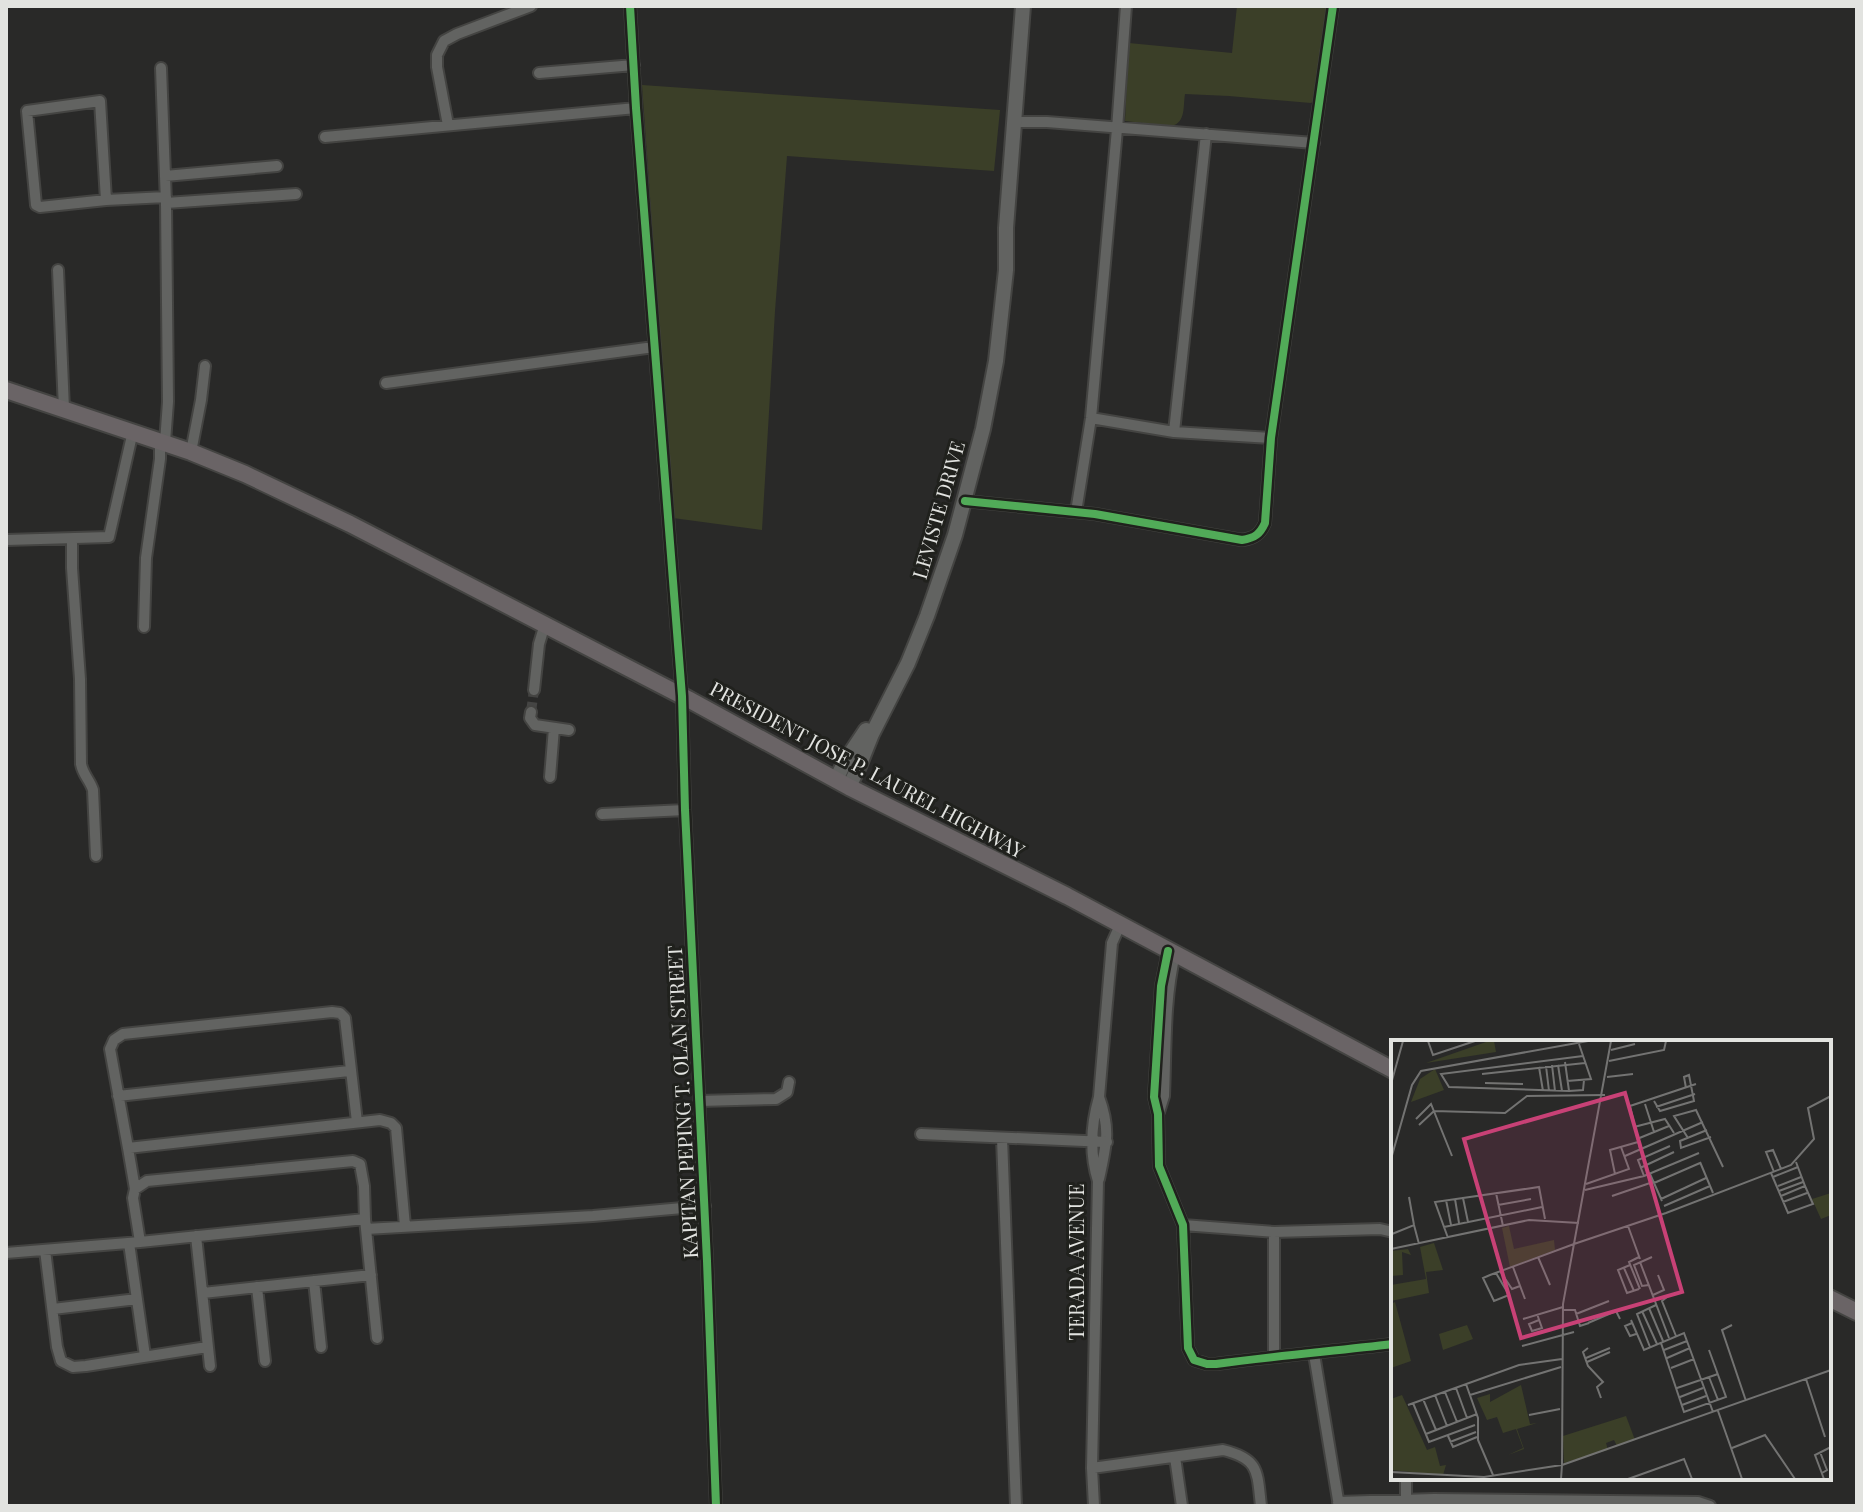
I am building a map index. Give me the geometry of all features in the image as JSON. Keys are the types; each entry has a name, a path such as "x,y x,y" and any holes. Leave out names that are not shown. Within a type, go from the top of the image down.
{"main road":[{"name":"LEVISTE DRIVE","path":"842,783 844,763 868,727 901,661 925,602 943,551 964,473 989,354 1006,228 1023,6"},
{"name":"LEVISTE DRIVE","path":"842,783 860,764 916,646 965,501 996,361 1006,270 1006,228"},
{"name":"PRESIDENT JOSE P. LAUREL HIGHWAY","path":"6,390 191,452 337,518 545,624 842,783 1120,925 1391,1069"},
{"path":"1831,1299 1857,1312"}],"street":[{"path":"448,125 437,67 437,55 444,41 531,6"},
{"name":"KAPITAN PEPING T. OLAN STREET","path":"630,6 682,696 716,1506"},
{"path":"1076,512 1091,418 1126,6"},
{"path":"965,501 1119,517 1242,540 1253,539 1261,532 1265,523 1271,438 1333,6"},
{"path":"539,73 634,65"},
{"path":"144,627 146,558 168,402 161,68"},
{"path":"106,200 100,101 27,111 36,205 40,207 106,200 296,194"},
{"path":"325,137 636,108"},
{"path":"1014,122 1314,143"},
{"path":"1174,432 1206,134"},
{"path":"165,176 277,166"},
{"path":"58,270 64,409"},
{"path":"386,383 654,347"},
{"path":"191,452 205,366"},
{"path":"1091,418 1174,432 1271,438"},
{"path":"6,540 109,537 133,431"},
{"path":"72,539 81,764 93,790 96,856"},
{"path":"534,690 539,644 545,624"},
{"path":"531,712 530,718 535,725 569,730"},
{"path":"550,777 554,728"},
{"path":"602,814 685,810"},
{"name":"TERADA AVENUE","path":"1094,1506 1092,1468 1098,1181 1093,1163 1093,1118 1099,1097 1112,943 1120,925"},
{"path":"1171,952 1164,1096 1158,1114 1159,1166 1183,1225 1188,1348 1194,1360 1216,1364 1391,1344"},
{"path":"145,1356 137,1299 135,1189 110,1049 114,1040 123,1034 340,1013 345,1018 357,1122"},
{"path":"118,1096 349,1071"},
{"path":"699,1101 776,1099 787,1092 789,1082"},
{"path":"1098,1181 1107,1142 1106,1117 1099,1097"},
{"path":"128,1148 357,1122 380,1120 391,1123 396,1128 405,1226"},
{"path":"921,1134 1107,1142"},
{"path":"1002,1138 1016,1506"},
{"path":"135,1189 147,1181 160,1179 353,1161 360,1164 377,1338"},
{"path":"6,1253 366,1224 405,1226 593,1216 705,1206"},
{"path":"1183,1225 1274,1232 1380,1229 1391,1232"},
{"path":"1274,1232 1274,1356"},
{"path":"196,1236 210,1366"},
{"path":"45,1250 61,1361 73,1367 86,1366 207,1347"},
{"path":"203,1293 371,1275"},
{"path":"314,1281 321,1347"},
{"path":"257,1287 265,1361"},
{"path":"53,1309 137,1299"},
{"path":"1314,1354 1339,1504 1406,1499 1434,1502 1698,1502 1710,1506"},
{"path":"1092,1468 1223,1450 1241,1454 1250,1460 1257,1474 1261,1506"},
{"path":"1175,1457 1182,1506"},
{"path":"1406,1480 1406,1499"}],"green space":[{"path":"1237,6 1327,6 1314,101 1185,94 1182,117 1172,126 1125,121 1129,43 1232,53"},
{"path":"642,85 1000,110 994,171 787,156 762,530 673,518"}],"tunnel":[{"path":"531,712 534,690"}],"cycle path":[{"path":"630,6 682,696 716,1506"},
{"path":"965,501 1095,514 1242,540 1254,537 1261,530 1265,523 1271,438 1333,6"},
{"path":"1168,951 1161,986 1154,1097 1158,1114 1159,1166 1183,1225 1188,1348 1194,1360 1216,1364 1391,1344"}]}
